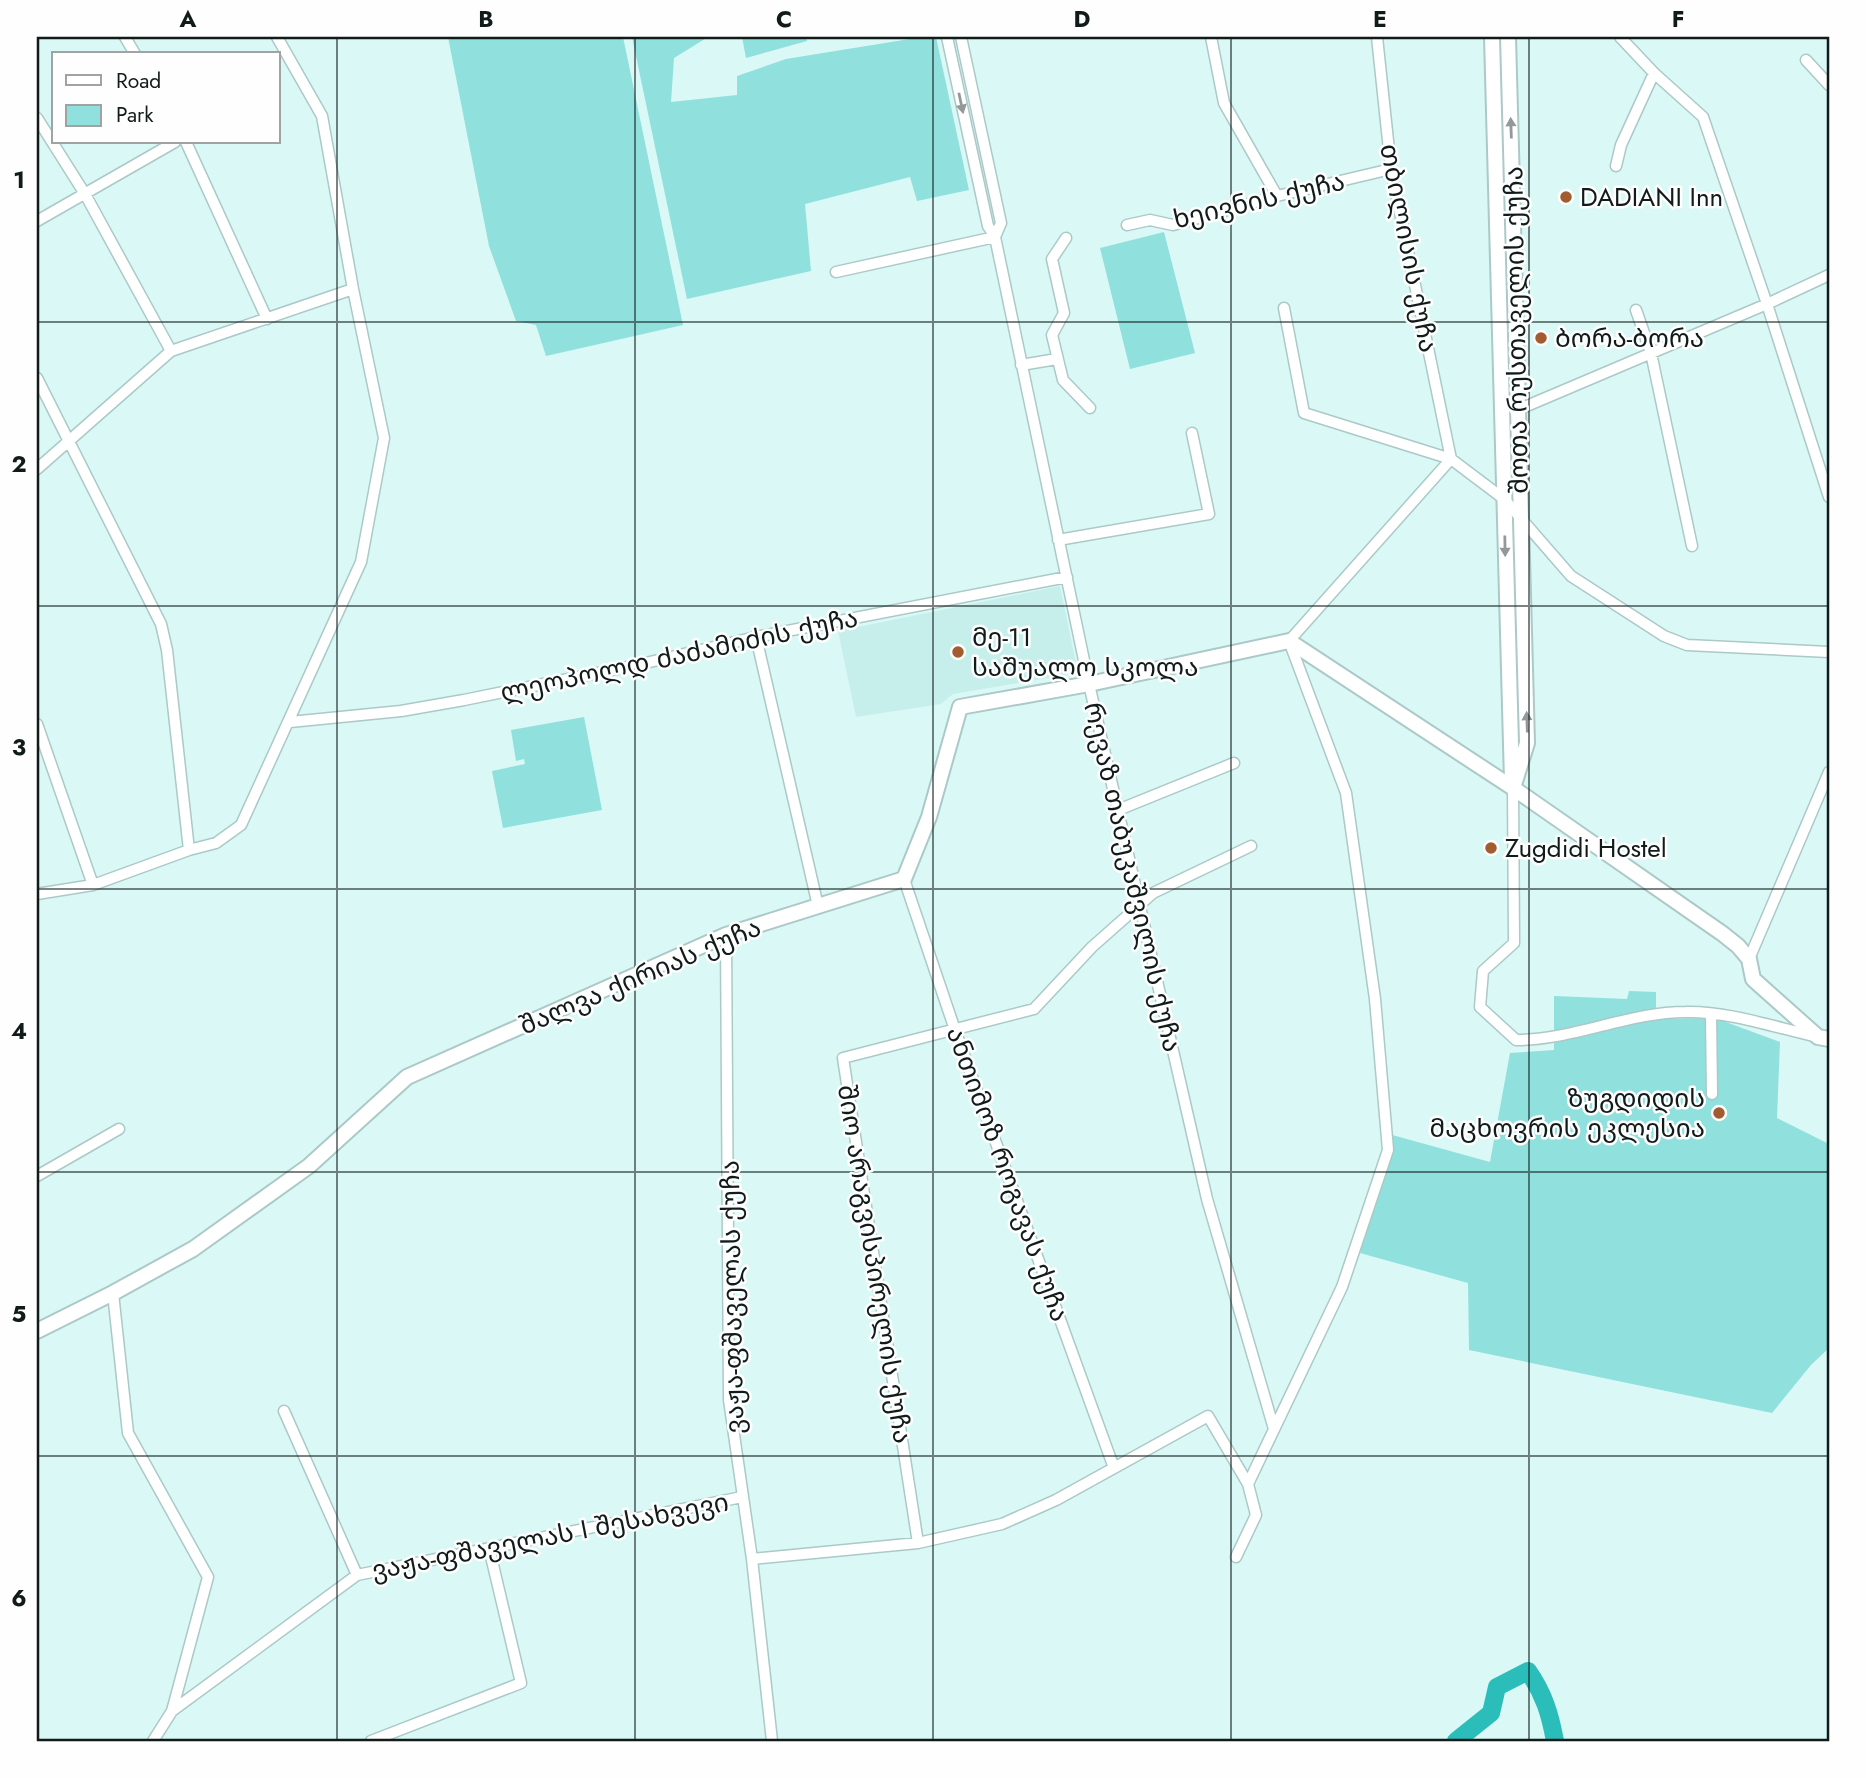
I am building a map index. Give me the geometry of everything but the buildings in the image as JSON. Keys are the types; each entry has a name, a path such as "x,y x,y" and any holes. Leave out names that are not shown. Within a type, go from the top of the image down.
{"street":[{"path":"37,894 93,885 189,849 216,843 241,825 361,562 384,438 353,289 322,116 276,37"},
{"name":"რევაზ თაბუკაშვილის ქუჩა","path":"947,37 988,226 995,237 1089,684 1207,1199 1274,1429"},
{"name":"რევაზ თაბუკაშვილის ქუჩა","path":"961,37 1001,223 995,237"},
{"path":"1211,37 1224,103 1277,195"},
{"name":"თბილისის ქუჩა","path":"1377,37 1391,169 1451,458"},
{"name":"შოთა რუსთაველის ქუჩა","path":"1492,37 1509,741 1513,788 1514,943 1483,971 1480,1007 1516,1040 1555,1038 1612,1022 1686,1012 1711,1014"},
{"name":"შოთა რუსთაველის ქუჩა","path":"1508,37 1527,743 1513,788"},
{"path":"1620,37 1654,73 1703,117 1829,497"},
{"path":"1806,60 1829,85"},
{"path":"1616,166 1621,145 1654,73"},
{"path":"37,118 52,142"},
{"path":"53,144 85,194 171,351"},
{"path":"37,221 172,144"},
{"path":"187,144 267,319"},
{"name":"ხეივნის ქუჩა","path":"1127,225 1150,220 1173,225 1277,195 1391,169"},
{"path":"836,272 995,237"},
{"path":"1066,238 1052,259 1064,313 1052,335 1063,380 1090,408"},
{"path":"1502,415 1767,304 1829,275"},
{"path":"37,469 171,351 353,289"},
{"path":"1284,308 1304,412 1451,458 1504,499 1571,576 1664,636 1687,645 1829,652"},
{"path":"1636,310 1651,353 1692,547"},
{"path":"1021,365 1057,359"},
{"path":"37,378 161,624 167,650 189,849"},
{"path":"1058,540 1209,514 1192,433"},
{"path":"904,879 929,817 960,707 1089,684 1289,641 1451,458"},
{"name":"ლეოპოლდ ძაძამიძის ქუჩა","path":"290,722 401,711 464,700 637,665 756,637 1067,577"},
{"path":"756,637 818,906"},
{"path":"1289,641 1513,788 1723,934 1749,959 1754,979 1824,1038"},
{"path":"1248,1484 1342,1287 1388,1150 1375,999 1346,793 1289,641"},
{"path":"37,724 93,885"},
{"path":"1118,810 1234,764"},
{"path":"1749,959 1829,772"},
{"path":"956,1030 1034,1009 1092,947 1153,893 1251,846"},
{"name":"შალვა ქირიას ქუჩა","path":"40,1325 113,1293 193,1249 309,1166 407,1077 726,935 904,879"},
{"name":"ანთიმოზ როგავას ქუჩა","path":"904,879 1114,1468"},
{"name":"ვაჟა-ფშაველას ქუჩა","path":"726,935 729,1401 752,1559 772,1741"},
{"path":"1712,1094 1711,1014 1824,1038"},
{"name":"შიო არაგვისპირელის ქუჩა","path":"918,1543 844,1058 956,1030"},
{"path":"37,1176 119,1129"},
{"path":"113,1293 128,1433 208,1577 172,1711 153,1741"},
{"name":"ვაჟა-ფშაველას I შესახვევი","path":"284,1411 357,1574"},
{"path":"752,1559 918,1543 1002,1524 1056,1500 1208,1416 1248,1484 1256,1515 1237,1557"},
{"name":"ვაჟა-ფშაველას I შესახვევი","path":"172,1711 357,1574 742,1497"},
{"path":"371,1741 521,1684 489,1548"}],"shaded area":[{"name":"მე-11 საშუალო სკოლა","path":"1060,586 1078,673 953,694 941,704 856,717 838,631"}],"green space":[{"path":"448,37 623,37 683,325 546,356 536,325 516,321 489,246"},
{"path":"632,37 708,37 674,58 671,102 737,95 737,76 786,59 936,37 969,190 917,201 910,177 805,204 811,271 687,299"},
{"path":"742,37 806,37 807,41 746,58"},
{"path":"1164,232 1195,353 1130,369 1100,248"},
{"path":"584,717 602,810 503,828 492,771 525,764 524,759 516,761 511,730"},
{"path":"1629,991 1656,992 1656,1019 1715,1018 1780,1042 1777,1118 1829,1144 1829,1348 1811,1365 1772,1413 1469,1350 1468,1283 1360,1253 1385,1133 1490,1162 1510,1053 1554,1050 1554,996 1627,999"}],"waterway":[{"path":"1456,1741 1491,1713 1497,1687 1528,1671 1546,1704 1555,1741"}],"place":[{"name":"DADIANI Inn","path":"1566,197"},
{"name":"ბორა-ბორა","path":"1541,338"},
{"name":"მე-11 საშუალო სკოლა","path":"958,652"},
{"name":"Zugdidi Hostel","path":"1491,848"},
{"name":"ზუგდიდის მაცხოვრის ეკლესია","path":"1719,1113"}]}
